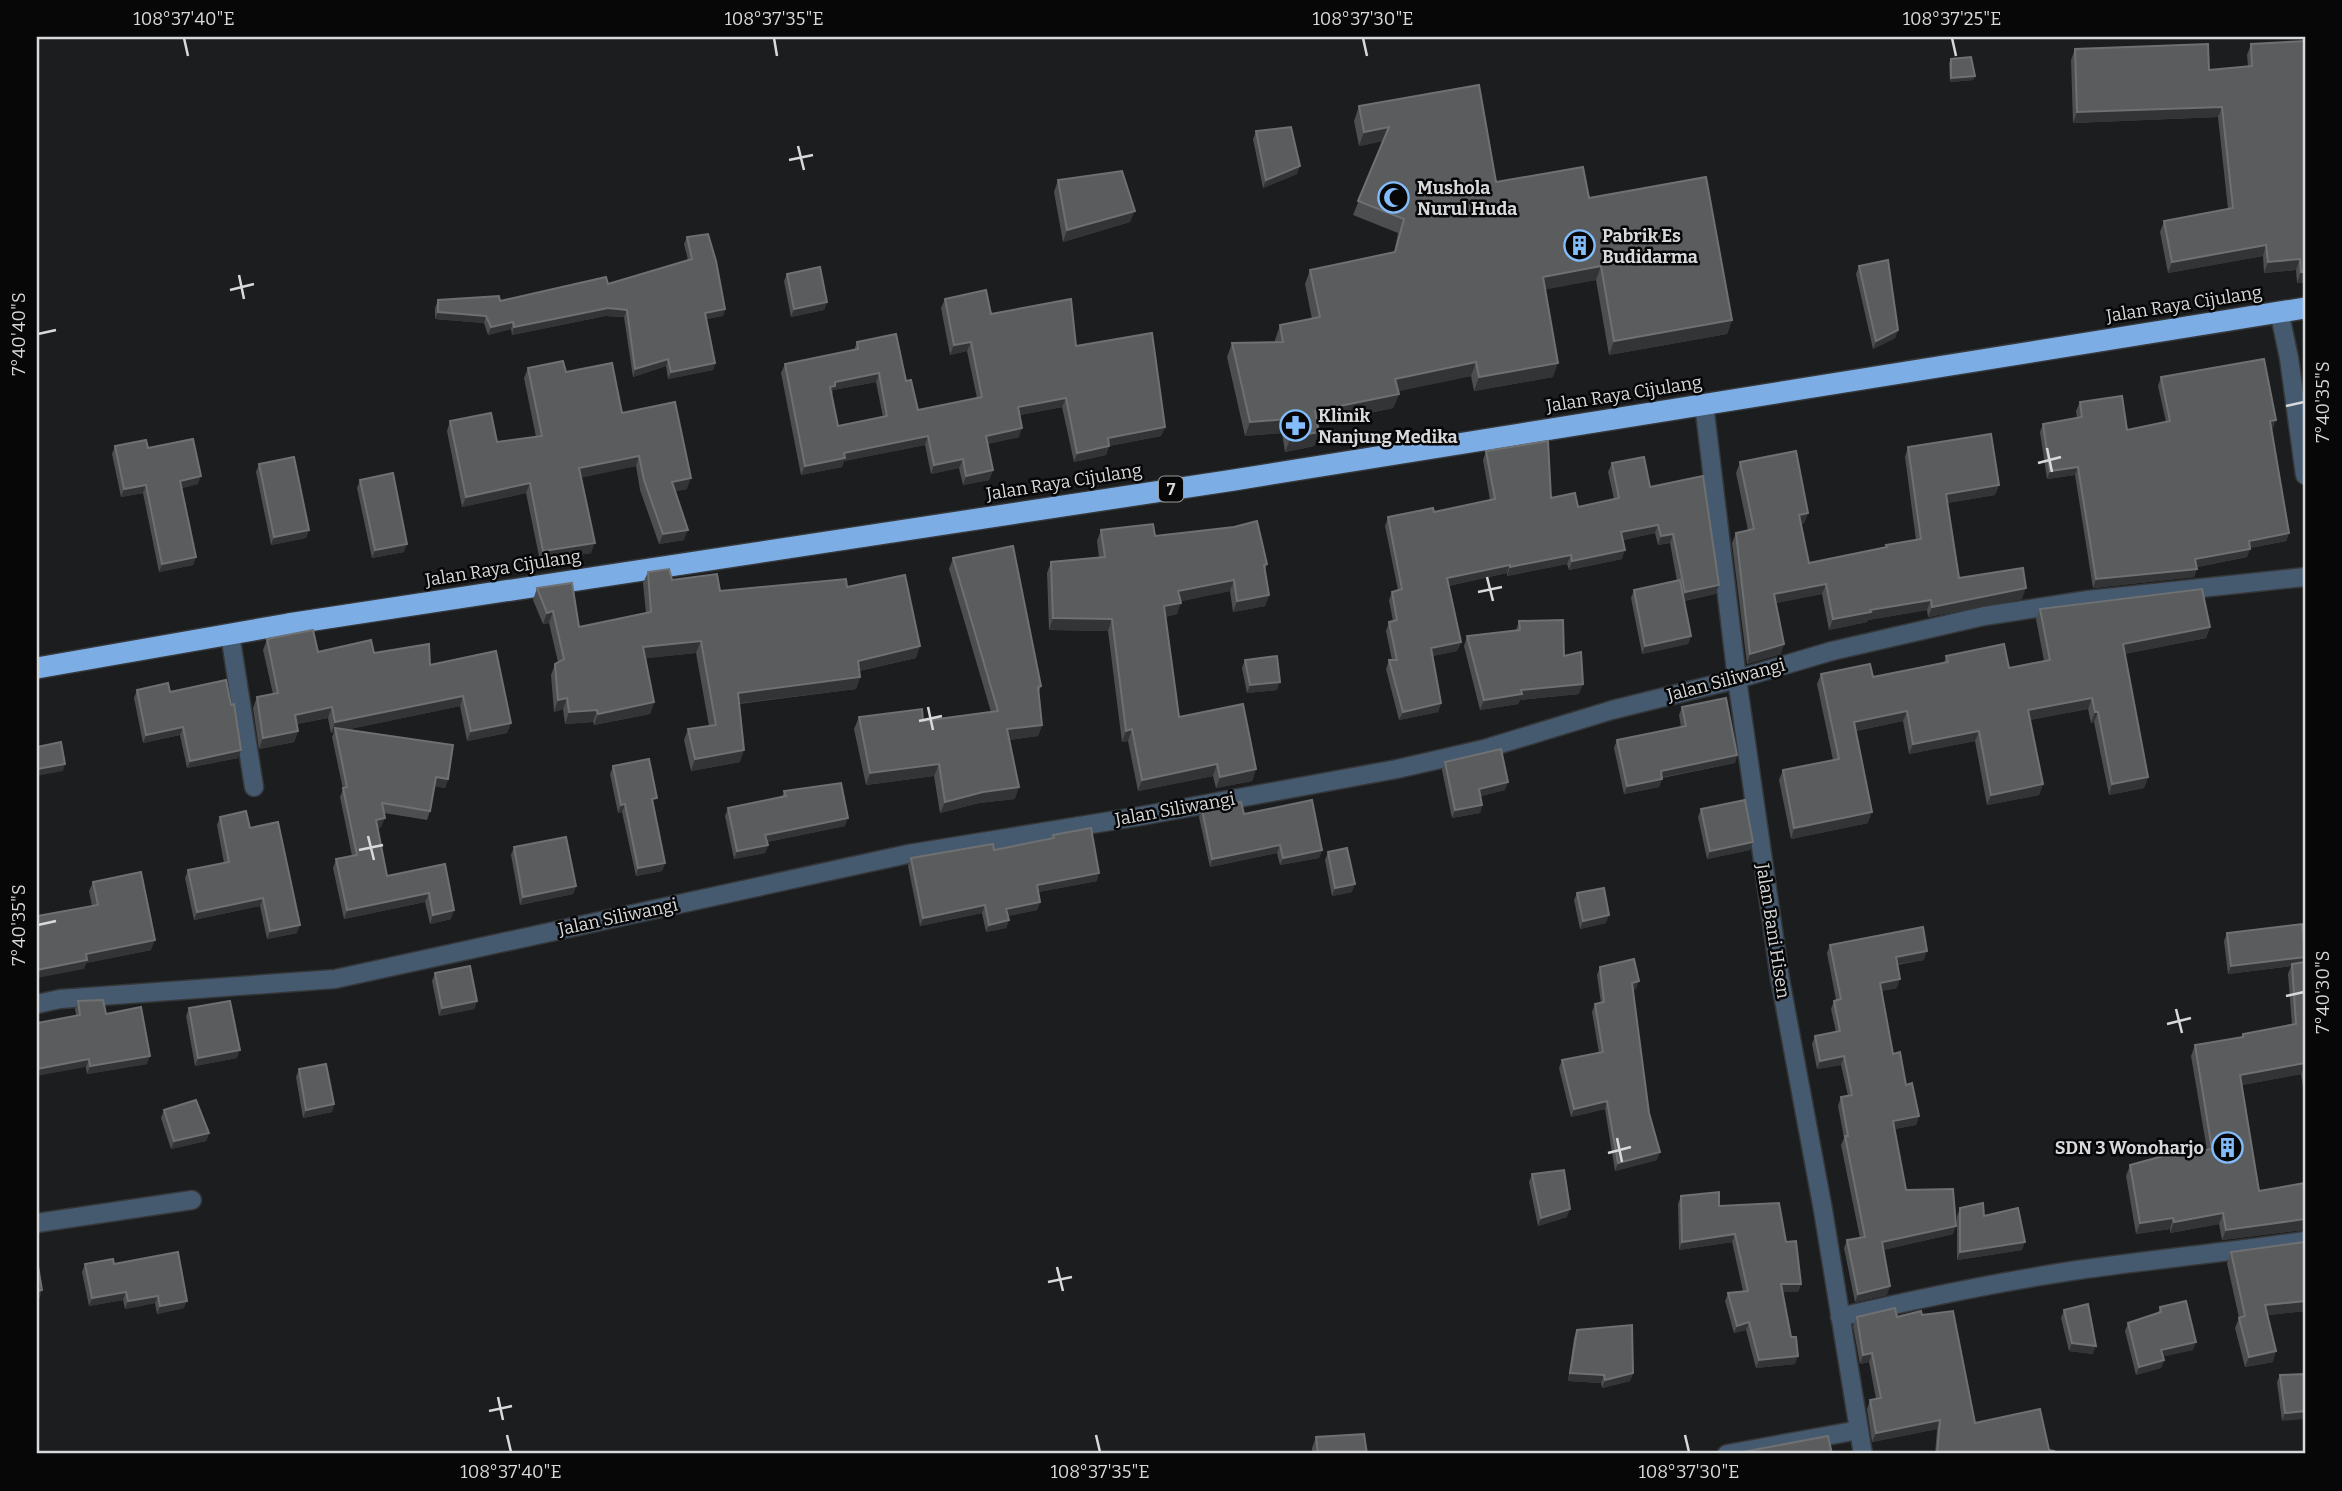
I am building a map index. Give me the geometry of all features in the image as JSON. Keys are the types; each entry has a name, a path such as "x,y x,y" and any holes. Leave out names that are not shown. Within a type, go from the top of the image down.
{"highway":[{"name":"Jalan Raya Cijulang","path":"37,668 230,634 1234,480 2305,308"}],"street":[{"path":"2279,312 2305,475"},
{"name":"Jalan Bani Hisen","path":"1704,404 1737,679 1780,979 1823,1210 1863,1454"},
{"name":"Jalan Siliwangi","path":"37,1004 60,999 335,979 908,854 1141,816 1396,769 1484,749 1612,710 1737,679 1832,651 1984,616 2125,596 2305,577"},
{"path":"230,634 254,787"},
{"path":"37,1223 192,1200"},
{"path":"1840,1317 1956,1290 2034,1277 2305,1241"},
{"path":"1727,1454 1859,1430"}],"building":[{"path":"2305,41 2305,272 2301,272 2300,259 2268,262 2266,245 2172,262 2164,221 2233,208 2222,107 2077,112 2075,49 2208,44 2209,70 2252,66 2251,44"},
{"path":"1971,57 1975,76 1951,78 1951,59"},
{"path":"1479,85 1496,182 1583,167 1589,198 1706,177 1732,320 1614,341 1601,266 1543,277 1558,363 1479,377 1476,362 1395,379 1399,394 1315,411 1319,432 1291,437 1287,419 1250,422 1232,343 1283,342 1280,325 1320,317 1310,270 1395,252 1404,219 1358,201 1389,127 1364,132 1359,106"},
{"path":"1291,127 1300,166 1266,180 1256,131"},
{"path":"1122,171 1135,211 1067,230 1058,180"},
{"path":"708,234 725,309 705,313 715,363 671,372 668,359 635,369 627,310 608,308 514,327 513,322 491,327 486,316 438,312 438,300 499,296 500,301 606,277 608,284 692,259 687,237"},
{"path":"1888,260 1898,330 1876,341 1859,266"},
{"path":"820,267 827,302 794,309 787,274"},
{"path":"986,290 991,314 1071,299 1076,346 1152,333 1165,427 1108,438 1109,446 1077,453 1066,398 1018,407 1022,428 986,436 993,470 966,476 963,459 934,465 928,436 844,453 845,458 805,466 785,364 858,349 857,342 896,334 906,381 911,380 918,410 982,397 971,342 954,345 945,299","holes":["879,373 887,416 838,426 830,387 835,386 835,382"]},
{"path":"2264,359 2276,420 2270,421 2289,533 2249,541 2250,549 2195,559 2197,569 2096,579 2078,467 2050,471 2043,424 2082,417 2080,402 2122,396 2127,430 2170,421 2161,377"},
{"path":"563,361 566,372 612,363 622,413 675,402 691,478 672,482 688,530 663,534 644,480 639,456 579,468 595,543 543,551 530,483 466,497 450,421 491,413 497,442 542,436 528,368"},
{"path":"1991,434 1999,485 1946,494 1959,578 2023,568 2026,588 1932,607 1931,600 1833,619 1826,584 1774,594 1784,644 1750,654 1736,533 1754,529 1740,462 1796,451 1808,513 1799,515 1809,563 1921,539 1908,447"},
{"path":"193,439 201,476 180,481 196,557 162,564 146,485 124,489 115,446 146,440 148,448"},
{"path":"1548,441 1551,498 1575,493 1578,507 1619,498 1612,463 1644,457 1650,487 1703,476 1719,585 1685,592 1673,534 1661,536 1658,525 1621,532 1625,550 1572,561 1571,555 1447,578 1461,642 1431,648 1441,703 1403,712 1389,660 1397,660 1389,622 1397,620 1392,592 1402,589 1388,517 1433,508 1434,512 1495,499 1486,451"},
{"path":"294,457 309,530 274,537 259,464"},
{"path":"393,473 407,544 375,550 360,480"},
{"path":"1257,521 1267,564 1264,565 1269,595 1237,601 1234,580 1178,591 1181,603 1164,606 1179,717 1243,704 1256,769 1220,777 1217,764 1142,780 1132,729 1126,731 1112,619 1053,618 1051,562 1105,557 1101,530 1153,524 1155,536 1234,527"},
{"path":"1013,546 1041,686 1038,687 1042,725 1007,729 1019,787 983,792 945,802 939,764 870,773 859,717 922,709 923,721 998,711 953,558"},
{"path":"669,569 672,580 717,574 720,591 846,579 847,587 905,575 920,646 858,661 860,677 738,693 744,750 695,759 688,729 716,725 701,641 643,647 654,702 598,714 597,710 569,712 567,698 558,700 555,664 564,659 553,611 547,613 537,588 572,583 579,627 651,612 648,572"},
{"path":"1680,580 1691,636 1645,646 1634,590"},
{"path":"2202,589 2210,627 2123,644 2148,777 2112,784 2098,712 2095,712 2092,698 2028,710 2043,784 1991,795 1979,731 1913,744 1907,711 1854,722 1872,812 1794,828 1783,770 1839,759 1821,674 1870,664 1873,677 1948,662 1946,656 2004,644 2009,668 2050,660 2040,609"},
{"path":"1563,620 1564,656 1581,652 1583,684 1521,690 1522,694 1484,700 1467,636 1520,630 1519,621"},
{"path":"313,630 318,652 371,640 374,653 429,644 430,665 496,651 511,723 471,731 463,696 335,722 332,707 295,715 298,731 263,738 257,697 278,693 267,639"},
{"path":"1277,656 1280,682 1250,685 1245,660"},
{"path":"226,680 231,705 234,704 241,750 190,761 183,727 146,735 137,690 168,683 170,692"},
{"path":"1726,698 1737,755 1661,771 1662,779 1627,786 1617,740 1686,726 1682,707"},
{"path":"335,728 453,745 448,779 436,777 430,811 382,803 385,818 376,820 387,876 445,864 454,910 433,915 429,893 347,910 336,859 357,855 343,788 347,787"},
{"path":"61,742 65,764 37,769 37,747"},
{"path":"1501,749 1508,782 1479,789 1482,805 1455,810 1445,762"},
{"path":"649,759 657,798 652,799 665,863 638,868 625,804 621,805 613,766"},
{"path":"841,783 848,818 765,835 768,845 737,851 728,808 786,796 784,791"},
{"path":"1312,800 1322,850 1283,858 1280,845 1212,859 1202,809 1241,802 1244,814"},
{"path":"1745,800 1753,842 1710,851 1701,809"},
{"path":"246,811 250,828 278,822 300,925 270,931 263,898 197,912 188,870 229,862 220,817"},
{"path":"1091,828 1099,873 1037,885 1040,902 1006,909 1009,920 989,925 985,905 923,918 911,858 993,844 994,850"},
{"path":"566,837 576,886 523,897 514,847"},
{"path":"1347,848 1355,884 1335,888 1328,852"},
{"path":"141,872 155,940 86,954 87,960 37,970 37,916 98,905 93,882"},
{"path":"1604,888 1609,915 1583,921 1577,893"},
{"path":"2302,924 2305,957 2231,966 2227,933"},
{"path":"1923,927 1927,951 1896,957 1900,979 1880,983 1893,1054 1900,1052 1906,1085 1912,1083 1919,1116 1893,1121 1906,1190 1953,1189 1956,1226 1882,1242 1890,1286 1858,1294 1847,1240 1865,1237 1845,1136 1848,1136 1841,1097 1852,1095 1844,1056 1820,1061 1815,1036 1840,1031 1834,1001 1841,999 1830,945"},
{"path":"1634,959 1639,981 1632,983 1649,1113 1660,1152 1618,1163 1607,1101 1574,1109 1562,1060 1603,1052 1595,1004 1604,1002 1600,967"},
{"path":"2305,962 2305,1063 2240,1075 2259,1191 2305,1183 2305,1219 2226,1230 2223,1213 2174,1222 2173,1218 2140,1223 2130,1165 2163,1156 2212,1149 2195,1045 2296,1024 2292,964"},
{"path":"470,966 477,1001 442,1008 435,973"},
{"path":"103,1000 106,1014 141,1007 150,1056 90,1066 89,1059 37,1069 37,1023 80,1015 78,1001"},
{"path":"230,1001 240,1050 198,1058 189,1008"},
{"path":"326,1064 334,1104 306,1110 299,1069"},
{"path":"196,1100 209,1133 174,1141 164,1110"},
{"path":"1564,1170 1570,1209 1541,1218 1532,1174"},
{"path":"1719,1192 1719,1206 1779,1203 1786,1242 1796,1241 1801,1284 1781,1284 1791,1337 1796,1337 1798,1356 1759,1360 1749,1322 1737,1326 1728,1293 1748,1291 1735,1234 1682,1242 1681,1196"},
{"path":"1983,1203 1984,1216 2018,1208 2025,1242 1960,1252 1960,1208"},
{"path":"2305,1242 2305,1301 2265,1305 2276,1351 2249,1357 2239,1318 2245,1316 2231,1252"},
{"path":"178,1252 187,1301 160,1306 158,1296 128,1301 126,1292 92,1298 85,1264 113,1259 114,1264"},
{"path":"37,1260 42,1290 37,1291"},
{"path":"2186,1301 2196,1342 2161,1350 2164,1360 2139,1367 2128,1323 2161,1312 2160,1307"},
{"path":"2088,1304 2096,1346 2072,1343 2064,1310"},
{"path":"1895,1308 1897,1317 1921,1311 1922,1315 1953,1311 1975,1423 2040,1409 2049,1450 2054,1451 2053,1454 1937,1454 1940,1420 1876,1433 1870,1400 1881,1398 1872,1353 1863,1355 1857,1317"},
{"path":"1632,1325 1633,1373 1605,1380 1604,1375 1570,1373 1577,1330"},
{"path":"2305,1374 2305,1411 2285,1413 2280,1375"},
{"path":"1364,1434 1367,1454 1318,1454 1316,1437"},
{"path":"1828,1436 1832,1454 1732,1454"}],"place":[{"name":"Mushola Nurul Huda","path":"1394,198"},
{"name":"Pabrik Es Budidarma","path":"1579,246"},
{"name":"Klinik Nanjung Medika","path":"1295,426"},
{"name":"SDN 3 Wonoharjo","path":"2227,1148"}]}
